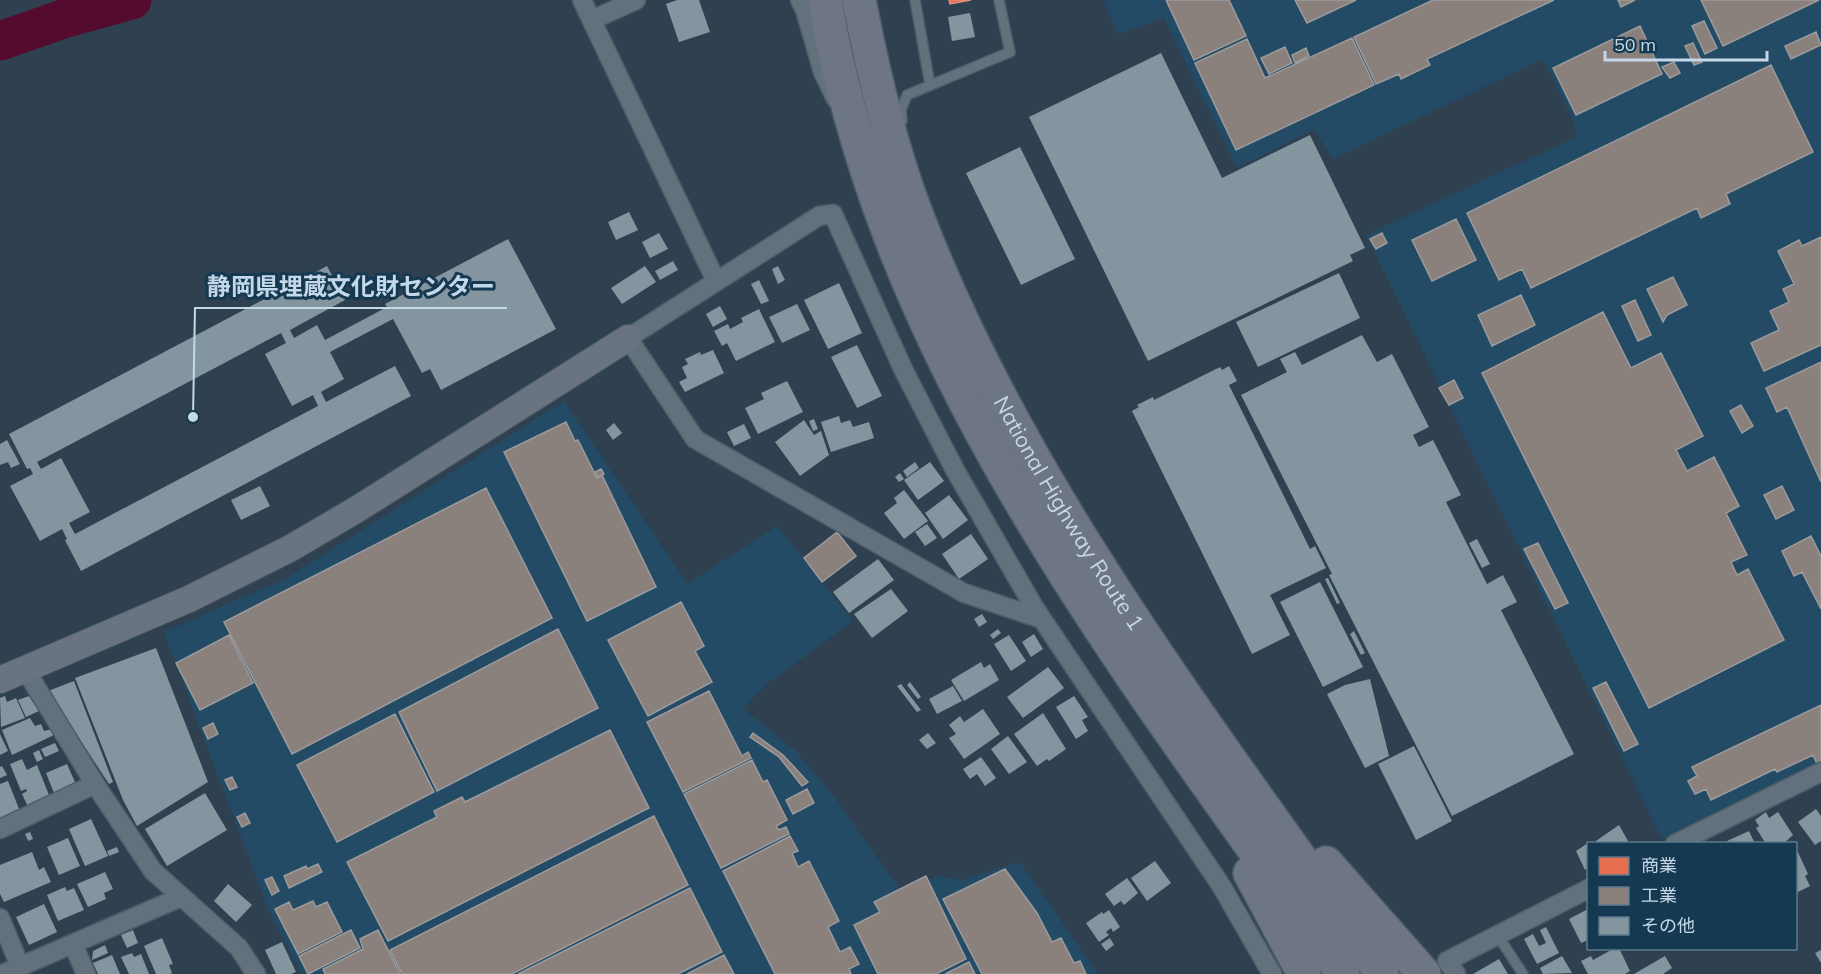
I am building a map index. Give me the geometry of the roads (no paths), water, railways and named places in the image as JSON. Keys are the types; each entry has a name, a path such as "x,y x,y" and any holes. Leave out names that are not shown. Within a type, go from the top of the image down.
{"highway":[{"name":"National Highway Route 1","path":"825,0 839,72 859,146 886,227 916,297 993,453 1085,603 1183,748 1343,974"},
{"name":"National Highway Route 1","path":"859,0 871,62 916,215 978,353 1021,436 1114,588 1210,730 1382,974"},
{"path":"1210,730 1424,974"},
{"path":"1183,748 1304,974"}],"street":[{"path":"582,0 716,281"},
{"path":"592,20 636,0"},
{"path":"800,0 824,72 859,146"},
{"path":"0,680 189,600 291,548 359,508 819,216 833,214 904,371 955,470 1042,619 1222,887 1272,974"},
{"path":"628,338 695,439 964,592 1042,619"},
{"path":"25,669 95,784 153,871 239,948 256,974"},
{"path":"1677,842 1821,772"},
{"path":"0,829 95,784"},
{"path":"1456,974 1447,962 1587,889"},
{"path":"3,974 181,897"},
{"path":"0,918 20,966"},
{"path":"73,944 86,974"}],"lane":[{"path":"915,0 930,85"},
{"path":"903,133 901,110 907,94 1010,52 999,0"},
{"path":"904,144 916,215"},
{"path":"1498,936 1523,974"}],"waterway":[{"path":"0,41 63,19 132,0"}],"place":[{"name":"静岡県埋蔵文化財センター","path":"193,417"}]}
